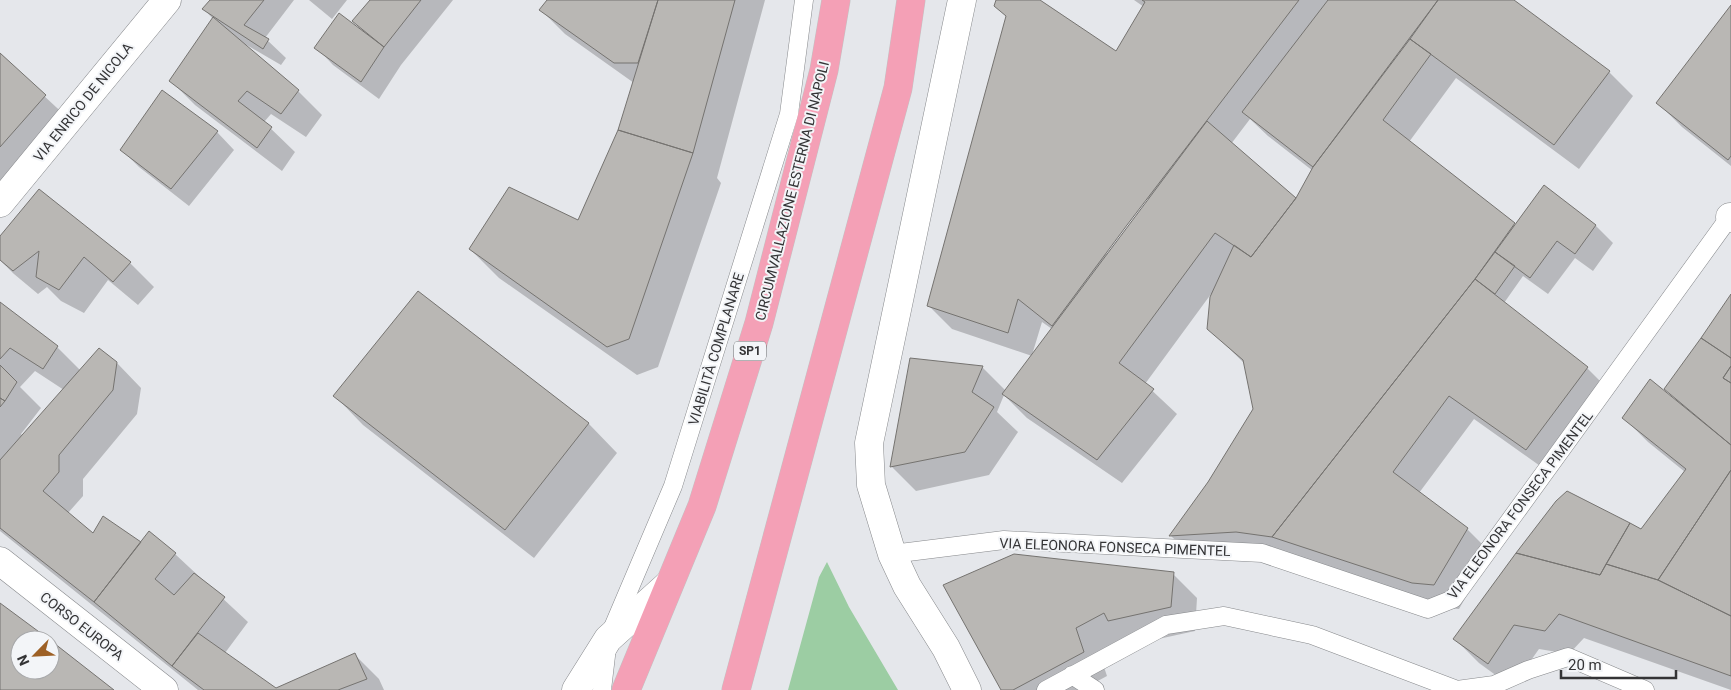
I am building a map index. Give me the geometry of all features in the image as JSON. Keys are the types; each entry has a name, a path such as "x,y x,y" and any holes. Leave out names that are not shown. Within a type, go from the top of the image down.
{"highway":[{"name":"CIRCUMVALLAZIONE ESTERNA DI NAPOLI","path":"626,690 702,506 759,323 824,70 836,0"},
{"path":"736,690 898,88 911,0"}],"street":[{"name":"VIA ENRICO DE NICOLA","path":"0,203 166,0"},
{"path":"962,0 869,443 871,485 892,554 907,586 946,648 967,690"},
{"name":"CORSO EUROPA","path":"0,561 164,690"},
{"path":"576,690 608,639 670,584"}],"lane":[{"name":"VIABILITÀ COMPLANARE","path":"602,690 608,639 673,486 789,114 804,0"},
{"name":"VIA ELEONORA FONSECA PIMENTEL","path":"892,554 1004,540 1262,553 1428,609 1441,606 1452,599 1458,592 1731,216"},
{"path":"1046,690 1166,625 1224,616 1312,635 1457,690 1494,685 1528,670 1568,657 1645,690"},
{"path":"1072,675 1095,690"}],"green space":[{"path":"827,562 849,607 898,690 788,690 819,577"}],"building":[{"path":"210,0 264,0 244,25 269,39 263,49 202,9"},
{"path":"370,0 421,0 384,47 352,21"},
{"path":"547,0 658,0 638,63 614,63 539,10"},
{"path":"658,0 735,0 693,153 618,130"},
{"path":"996,0 1040,0 1116,51 1145,2 1142,0 1299,0 1052,326 1018,299 1008,333 927,306 1006,16 994,6"},
{"path":"1328,0 1438,0 1313,167 1242,112"},
{"path":"1438,0 1514,0 1610,71 1554,145 1410,39"},
{"path":"1731,5 1731,156 1728,160 1656,103"},
{"path":"339,13 384,47 361,82 314,48"},
{"path":"213,17 299,90 281,114 247,91 238,101 272,127 257,148 169,81"},
{"path":"1410,39 1431,54 1383,120 1515,223 1475,279 1272,537 1236,532 1169,536 1208,482 1253,409 1243,360 1207,329 1210,297 1234,245 1251,257 1296,198 1313,167"},
{"path":"0,53 46,95 0,147"},
{"path":"162,90 218,131 171,189 120,150"},
{"path":"1207,121 1296,198 1251,257 1215,233 1119,363 1154,389 1097,460 1002,394"},
{"path":"618,130 693,153 629,339 607,347 469,249 509,187 578,220"},
{"path":"1544,185 1596,225 1575,254 1557,241 1530,278 1495,252"},
{"path":"39,189 131,262 113,282 84,257 59,290 36,277 39,251 13,271 0,260 0,236"},
{"path":"1495,252 1515,266 1495,294 1475,279"},
{"path":"1475,279 1588,367 1526,450 1449,396 1393,472 1468,528 1434,585 1412,583 1272,537"},
{"path":"418,291 589,423 505,530 333,396"},
{"path":"1731,294 1731,358 1701,338"},
{"path":"0,302 58,346 43,369 10,348 0,359"},
{"path":"1701,338 1731,358 1731,366 1723,378 1731,383 1731,445 1664,389"},
{"path":"99,348 117,362 113,390 59,455 59,472 43,491 93,533 103,516 141,542 94,602 0,528 0,460"},
{"path":"910,358 983,366 972,392 994,407 965,452 890,467"},
{"path":"0,365 17,382 5,401 0,398"},
{"path":"1731,366 1731,383 1723,378"},
{"path":"1650,379 1731,445 1731,470 1658,580 1606,564 1630,523 1641,529 1686,469 1622,418"},
{"path":"0,398 5,401 0,407"},
{"path":"1731,470 1731,616 1658,580"},
{"path":"1567,491 1630,523 1600,575 1516,553 1556,501"},
{"path":"149,531 176,553 155,579 174,595 194,573 225,597 172,666 94,602"},
{"path":"1516,553 1600,575 1606,564 1658,580 1731,616 1731,676 1559,614 1545,631 1514,625 1488,664 1453,639"},
{"path":"1014,554 1174,572 1171,607 1108,621 1104,613 1076,628 1084,652 1013,690 1001,690 943,585"},
{"path":"0,603 36,630 10,630 10,680 60,680 60,648 114,690 0,690"},
{"path":"198,633 276,688 355,653 367,679 338,690 204,690 172,666"}]}
